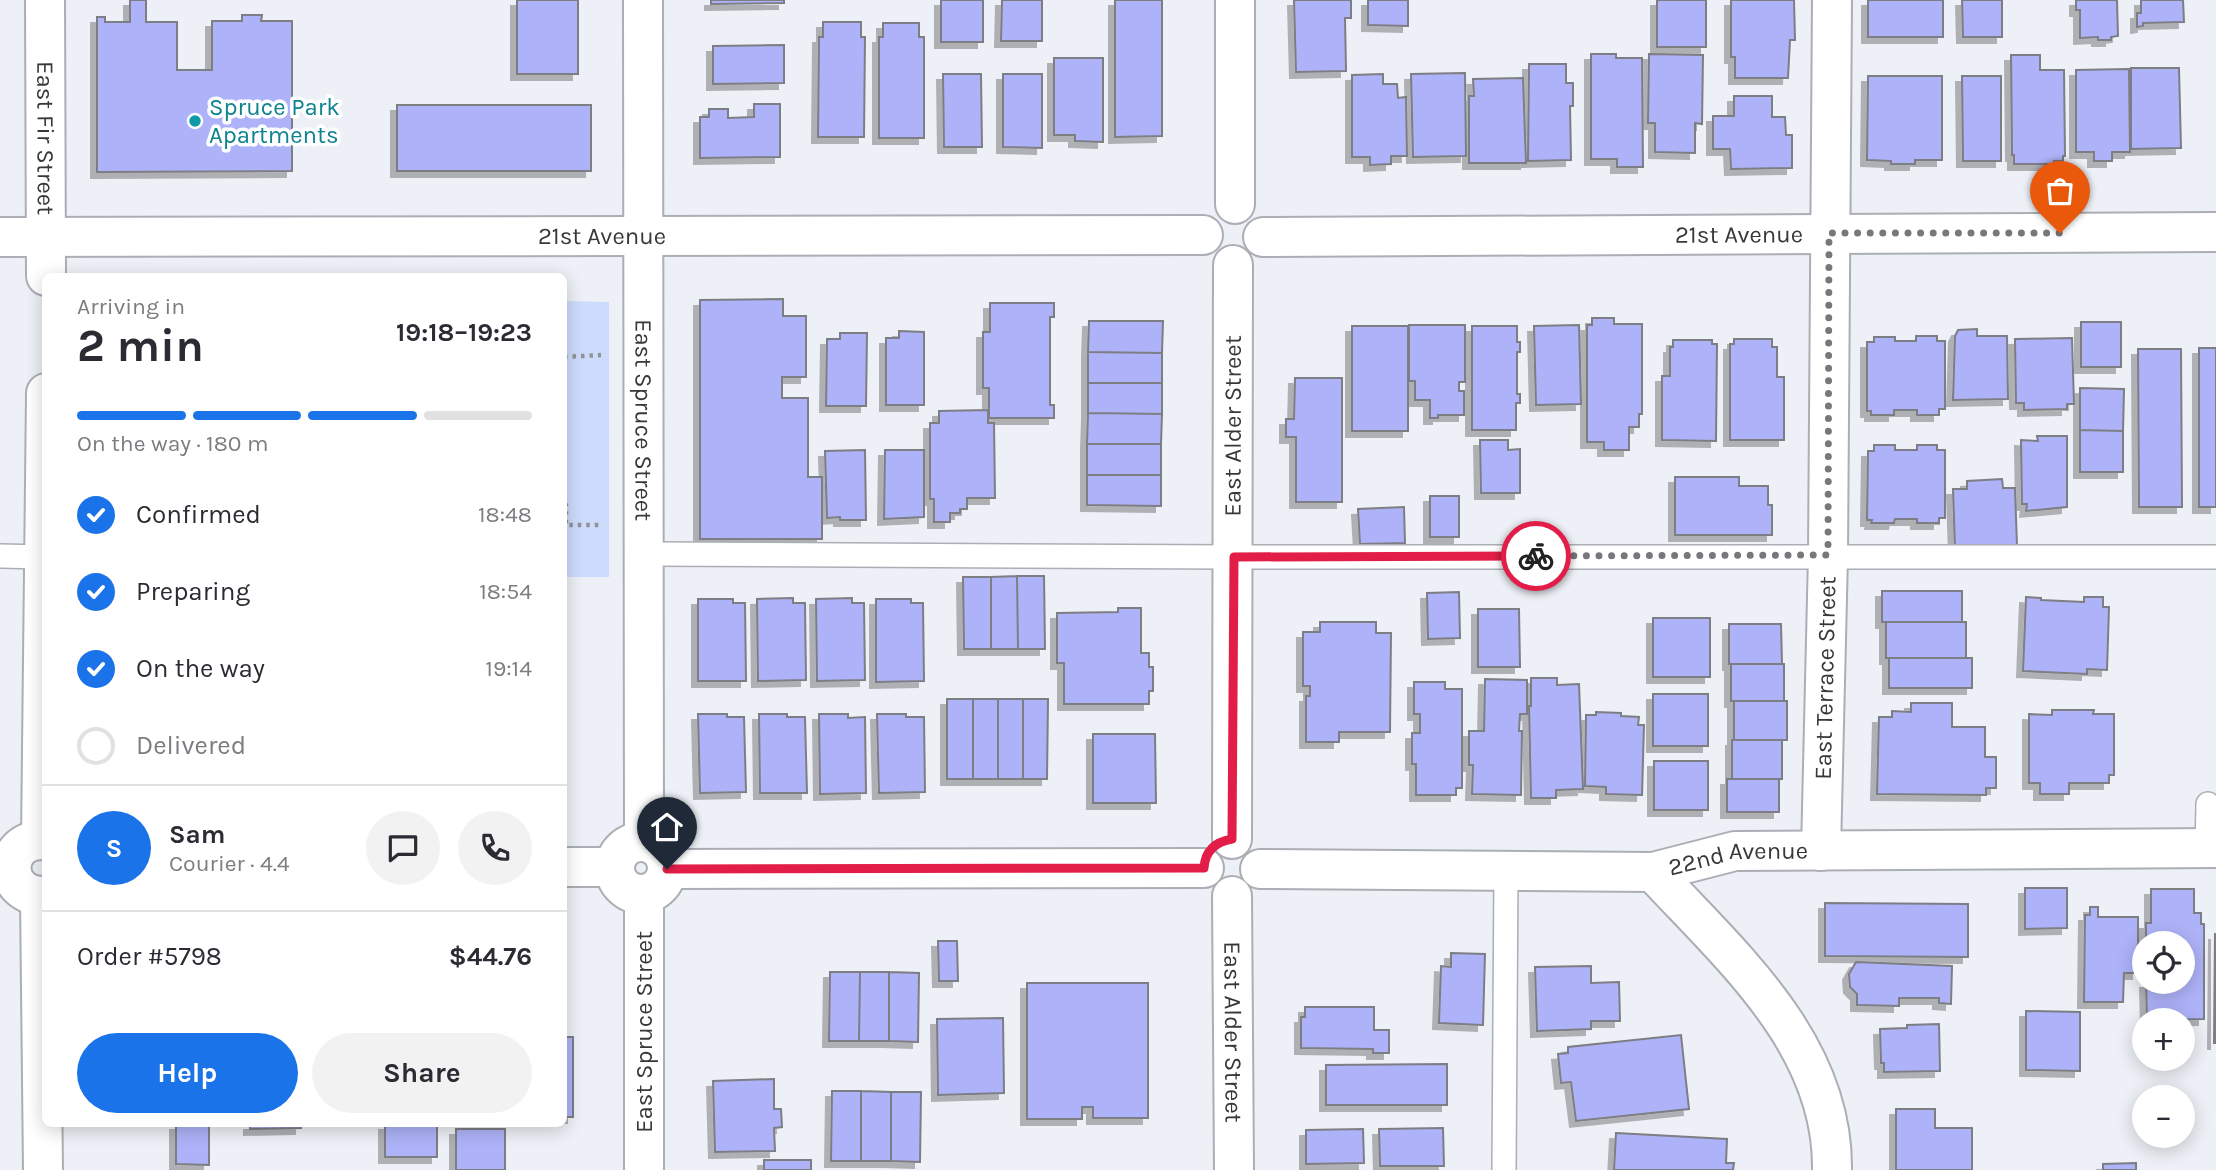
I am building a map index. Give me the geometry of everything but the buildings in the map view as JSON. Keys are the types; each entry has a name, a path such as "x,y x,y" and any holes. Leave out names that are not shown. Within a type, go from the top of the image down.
{"street":[{"name":"East Fir Street","path":"45,0 46,273"},
{"name":"East Spruce Street","path":"643,0 645,554 652,868 644,1170"},
{"path":"1235,0 1235,204"},
{"name":"East Terrace Street","path":"1821,851 1828,555 1832,0"},
{"path":"1235,204 1248,208 1255,214 1261,223 1263,237 1258,253 1250,260 1233,265 1220,263 1212,257 1206,249 1203,235 1206,221 1212,213 1220,207 1235,204"},
{"name":"21st Avenue","path":"1263,237 2216,232"},
{"name":"21st Avenue","path":"0,237 1203,235"},
{"name":"East Alder Street","path":"1232,839 1233,265"},
{"path":"1232,839 1245,843 1252,849 1258,857 1260,869 1255,885 1248,891 1233,896 1220,894 1212,888 1204,868 1212,847 1232,839"},
{"path":"42,840 28,842 20,847 5,868 18,888 26,893 42,896"},
{"path":"567,867 615,867 618,856 629,844 652,868 1204,868"},
{"name":"22nd Avenue","path":"1260,869 1653,872 1735,851 2211,848"},
{"path":"1653,872 1748,975 1784,1019 1816,1078 1829,1119 1832,1170"},
{"name":"East Alder Street","path":"1233,896 1234,1170"},
{"path":"43,1127 43,1170"}],"lane":[{"path":"645,554 2216,557"},
{"path":"0,556 42,557"},
{"path":"2208,804 2211,848"},
{"path":"1504,1170 1506,871"}],"path":[{"path":"567,357 602,354"},
{"path":"567,525 602,525"}],"shaded area":[{"path":"567,301 609,302 609,577 567,577"}],"way so far":[{"path":"1536,556 1828,555 1829,233 2060,233"}],"place":[{"name":"Spruce Park Apartments","path":"195,121"}],"route":[{"path":"667,869 1204,868 1212,847 1232,839 1234,557 1536,556"}]}
